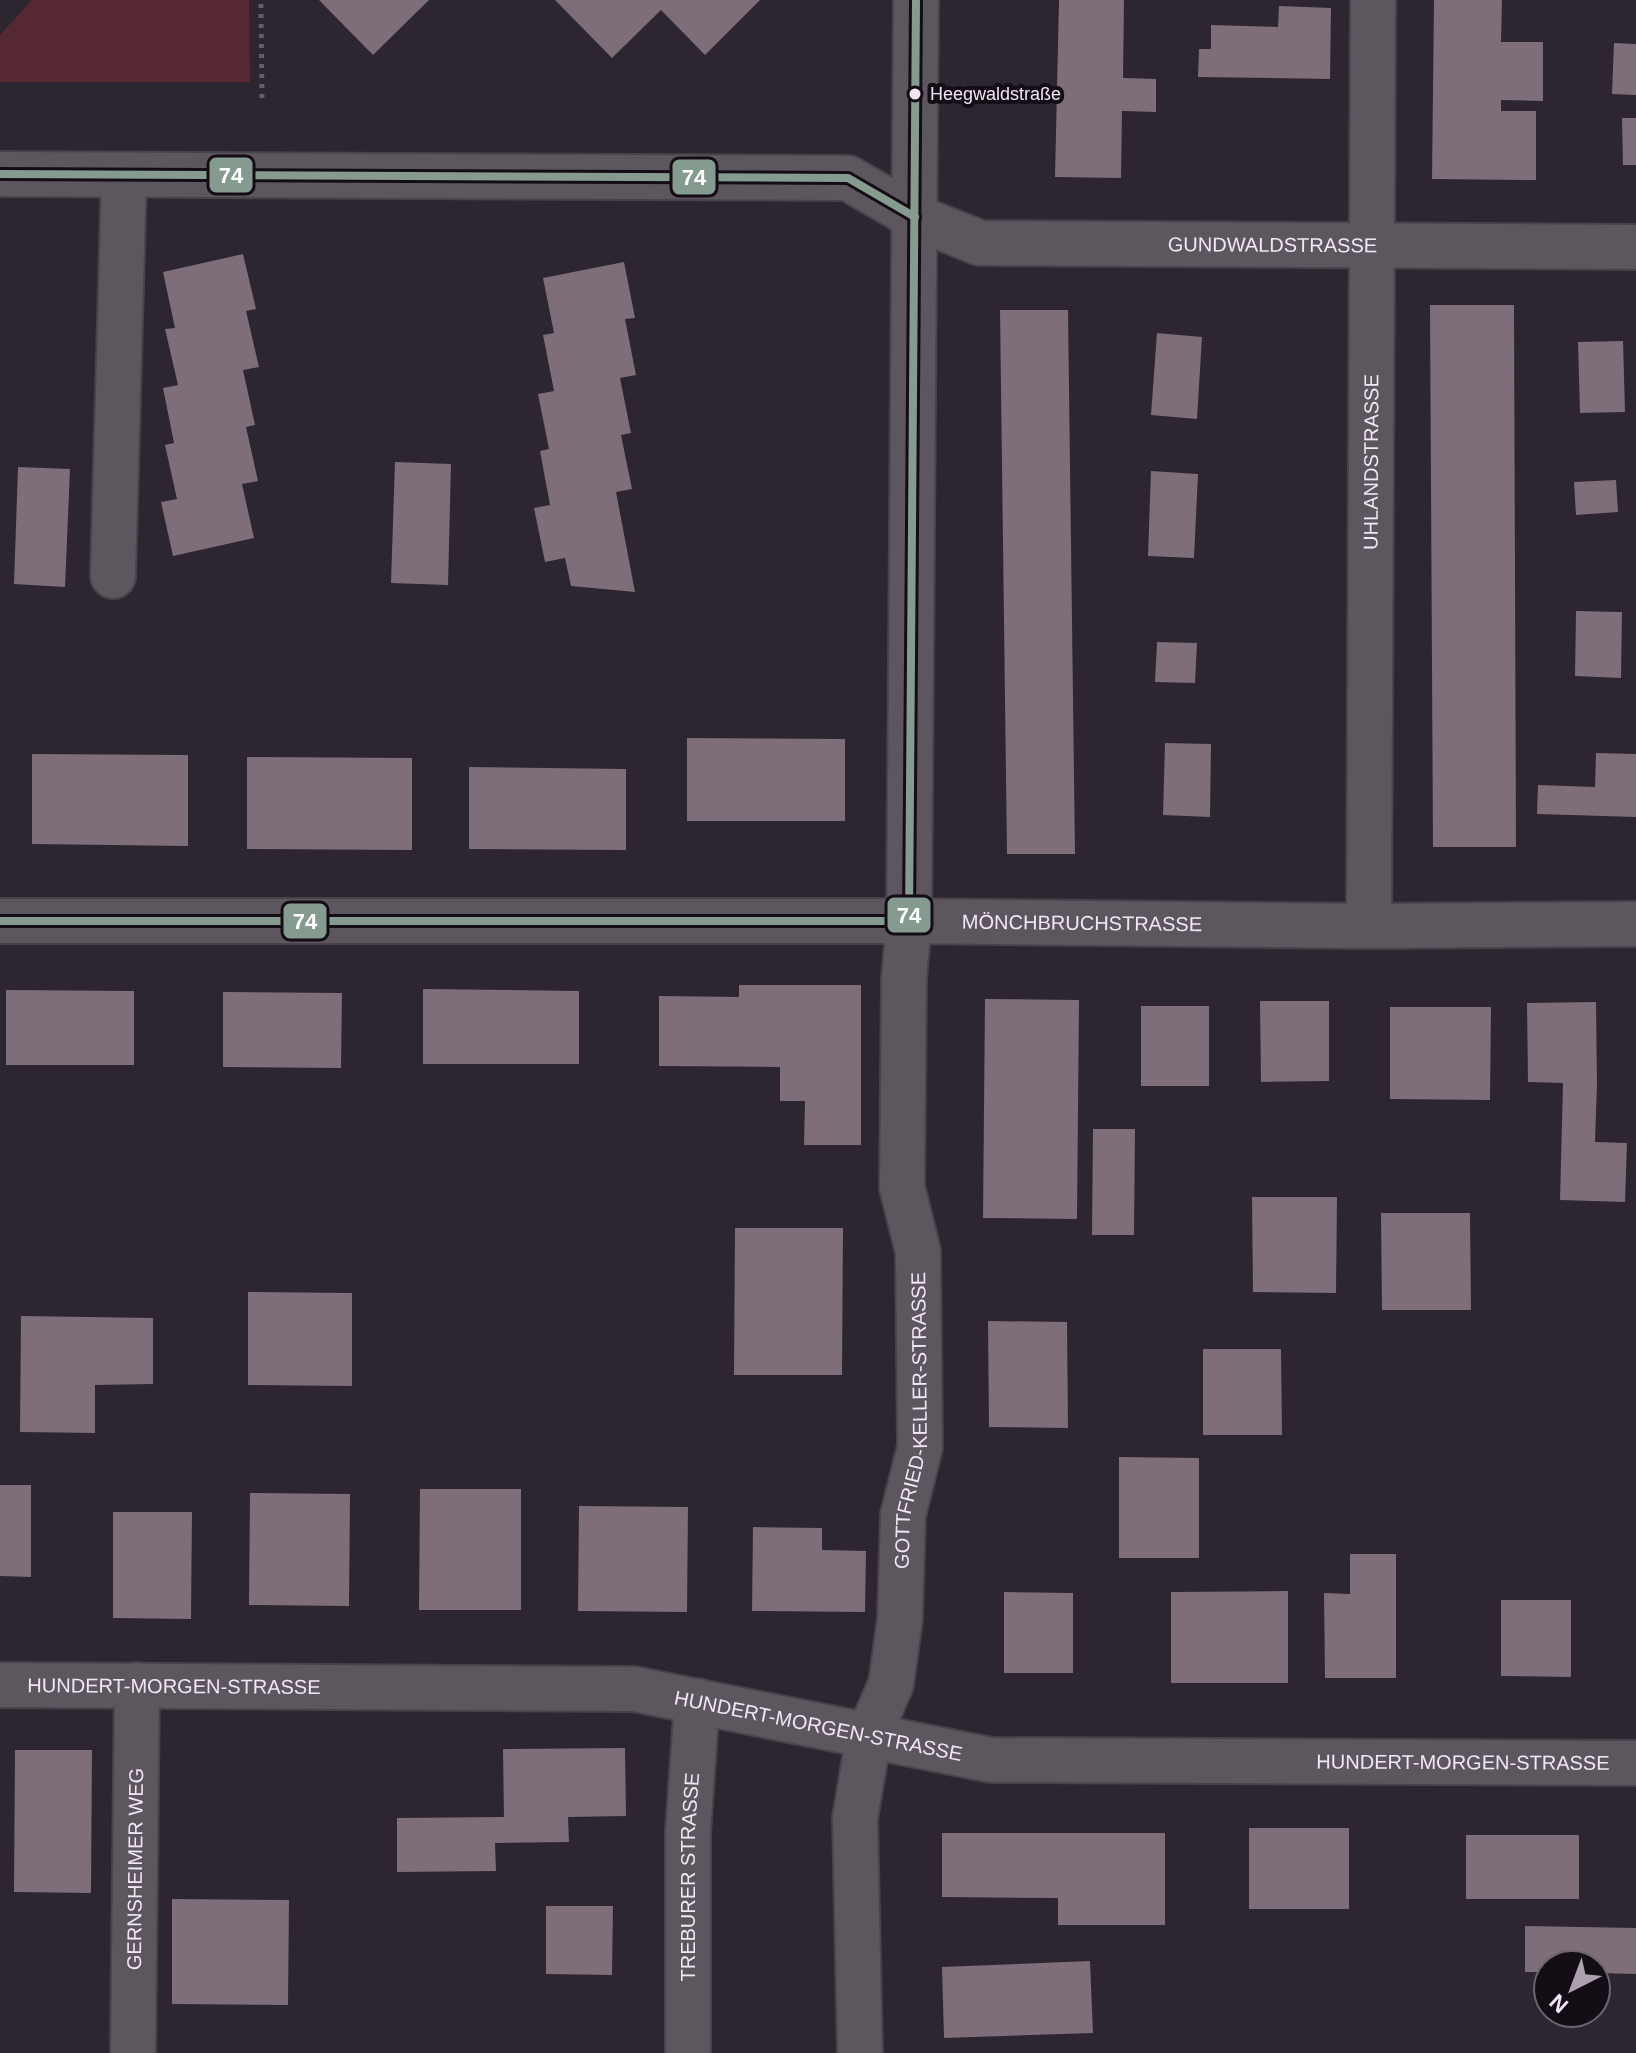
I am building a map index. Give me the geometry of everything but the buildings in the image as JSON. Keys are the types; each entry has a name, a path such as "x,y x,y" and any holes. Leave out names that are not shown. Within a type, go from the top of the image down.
{"street":[{"name":"GOTTFRIED-KELLER-STRASSE","path":"869,1735 891,1684 900,1619 903,1515 920,1447 918,1251 902,1187 904,979 909,921 916,0"},
{"name":"UHLANDSTRASSE","path":"1369,926 1373,0"},
{"path":"0,174 848,178 915,217"},
{"path":"113,576 124,175"},
{"name":"GUNDWALDSTRASSE","path":"915,217 980,243 1636,247"},
{"name":"MÖNCHBRUCHSTRASSE","path":"0,921 909,921 1369,926 1636,924"},
{"name":"HUNDERT-MORGEN-STRASSE","path":"0,1685 634,1689 991,1760 1636,1763"},
{"name":"GERNSHEIMER WEG","path":"133,2053 137,1685"},
{"name":"TREBURER STRASSE","path":"688,2053 688,1832 697,1701"},
{"path":"860,2053 855,1818 869,1735"}],"path":[{"path":"262,98 261,4 265,0"}],"shaded area":[{"path":"32,0 249,0 250,82 0,82 0,35"}],"transit line":[{"name":"74","path":"0,921 909,921 916,0"},
{"name":"74","path":"0,174 848,178 915,217"}],"place":[{"name":"Heegwaldstraße","path":"915,94"}]}
